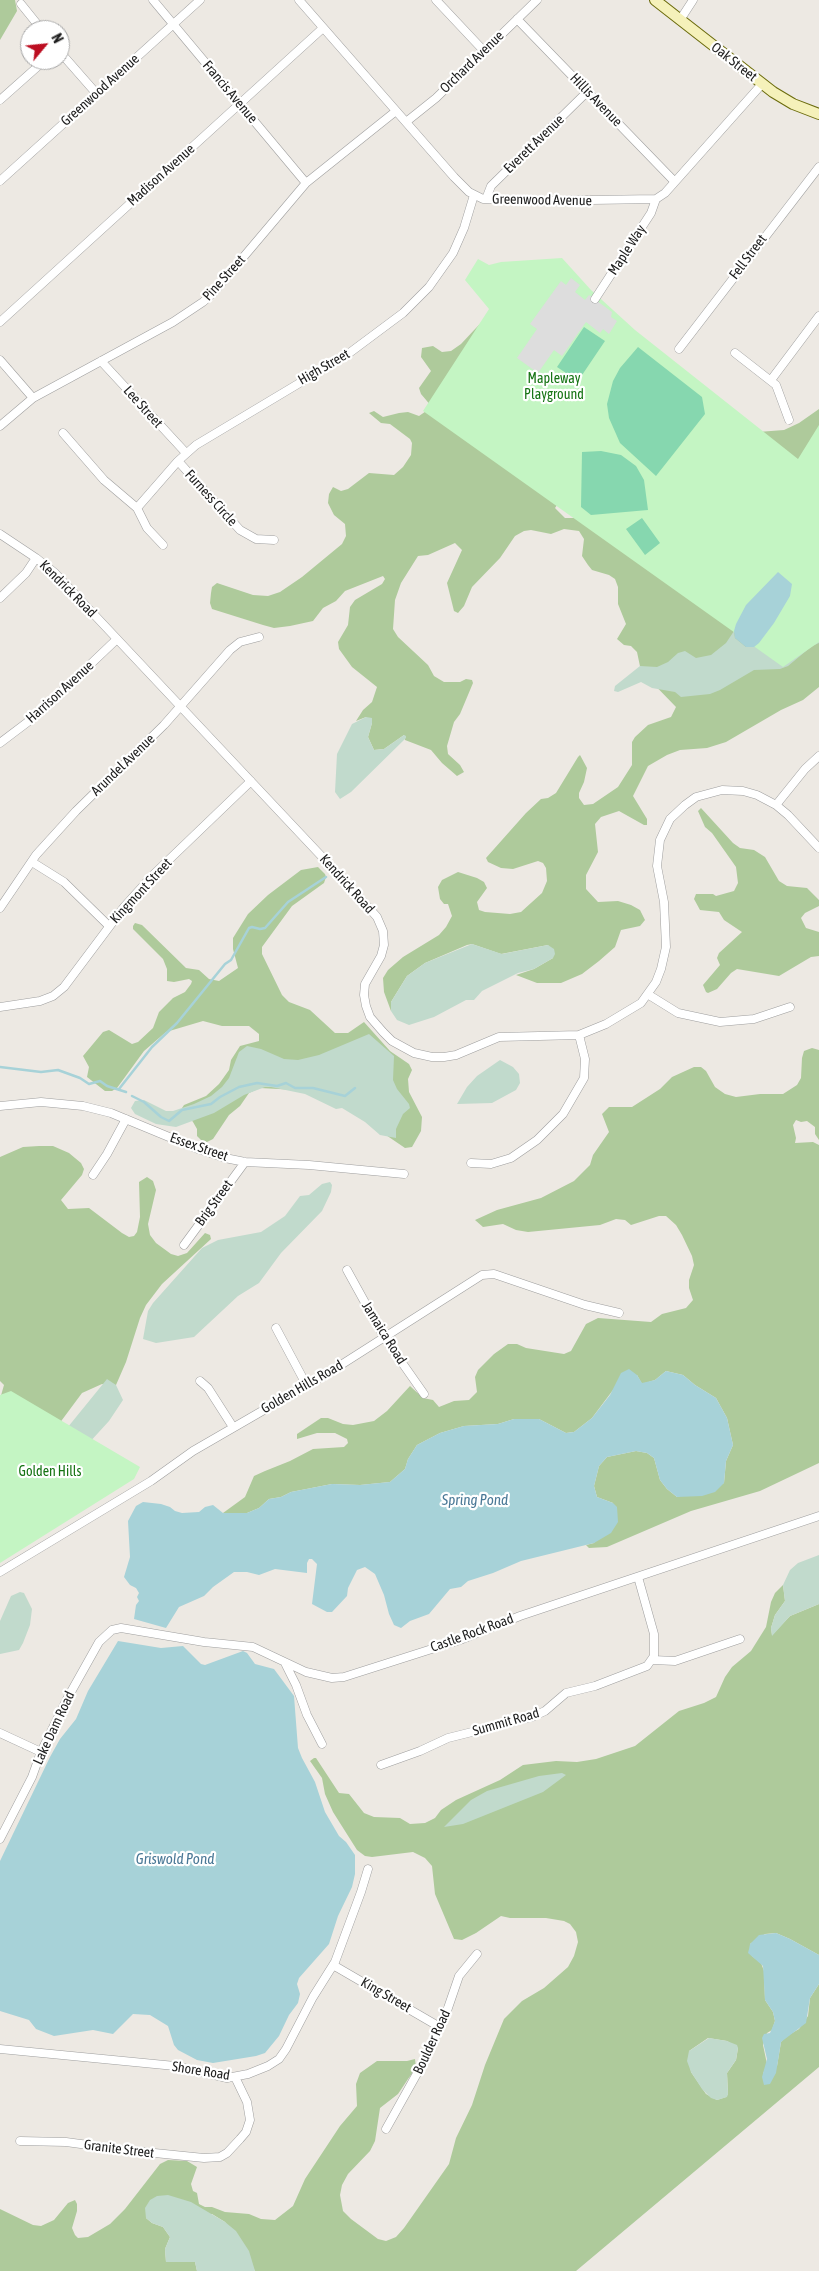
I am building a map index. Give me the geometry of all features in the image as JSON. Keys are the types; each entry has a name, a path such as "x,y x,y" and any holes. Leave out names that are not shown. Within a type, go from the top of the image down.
{"street":[{"name":"Francis Avenue","path":"153,0 306,183"},
{"name":"Greenwood Avenue","path":"0,181 200,0"},
{"name":"Greenwood Avenue","path":"298,0 454,177 474,194 486,199 526,201 656,199"},
{"path":"436,0 483,50"},
{"name":"Orchard Avenue","path":"406,122 436,98 483,50 537,0"},
{"name":"Oak Street","path":"655,0 762,84 787,101 819,114"},
{"path":"680,20 693,0"},
{"path":"21,4 34,20"},
{"name":"Hillis Avenue","path":"517,19 674,181"},
{"name":"Madison Avenue","path":"0,322 323,28"},
{"path":"70,63 96,93"},
{"path":"0,100 34,70"},
{"path":"656,199 762,84"},
{"name":"Everett Avenue","path":"486,199 491,186 588,92"},
{"name":"Pine Street","path":"0,426 33,398 173,322 203,302 214,293 306,183 396,111"},
{"name":"Fell Street","path":"679,349 819,167"},
{"name":"High Street","path":"137,508 178,461 201,441 348,354 403,313 428,287 453,253 464,228 474,194"},
{"name":"Maple Way","path":"595,299 651,213 656,199"},
{"path":"771,380 819,316"},
{"path":"735,353 771,380 780,393 789,420"},
{"path":"0,360 33,398"},
{"name":"Lee Street","path":"101,361 186,453"},
{"path":"63,433 104,480 137,508 145,525 162,545"},
{"name":"Furness Circle","path":"178,461 240,530 256,538 274,540"},
{"name":"Kendrick Road","path":"0,534 55,573 347,883 381,924 385,941 383,951 368,978 364,996 370,1017 392,1041 408,1050 425,1056 444,1057 499,1037 579,1035 620,1017 641,1003 649,994 661,969 666,947 664,902 657,858 660,840 666,825 678,810 690,801 718,790 743,791 757,795 776,805 797,823 819,848"},
{"path":"0,598 26,573 36,558"},
{"name":"Arundel Avenue","path":"0,908 32,862 76,811 181,707 234,647 243,641 259,637"},
{"name":"Harrison Avenue","path":"0,743 37,715 117,639"},
{"path":"776,805 819,756"},
{"name":"Kingmont Street","path":"0,1007 35,1002 53,996 64,987 109,926 152,876 251,781"},
{"path":"32,862 64,882 109,926"},
{"path":"649,994 678,1012 720,1022 754,1019 790,1007"},
{"path":"471,1163 494,1163 517,1154 537,1140 563,1114 584,1078 585,1059 579,1035"},
{"name":"Essex Street","path":"0,1106 31,1102 66,1104 102,1110 198,1149 245,1162 309,1165 404,1174"},
{"path":"93,1175 126,1119"},
{"name":"Brig Street","path":"184,1245 245,1162"},
{"name":"Jamaica Road","path":"347,1270 384,1337 424,1394"},
{"name":"Golden Hills Road","path":"0,1572 145,1485 183,1457 306,1386 465,1285 488,1273 585,1305 619,1313"},
{"path":"276,1328 306,1386"},
{"path":"200,1381 208,1388 233,1427"},
{"name":"Castle Rock Road","path":"121,1628 170,1637 253,1648 267,1653 286,1664 323,1677 338,1678 352,1675 819,1516"},
{"path":"638,1577 655,1643 653,1660 675,1661 740,1639"},
{"name":"Lake Dam Road","path":"0,1839 32,1777 40,1752 99,1642 110,1631 121,1628"},
{"name":"Summit Road","path":"381,1765 420,1751 448,1738 532,1717 545,1711 566,1693 595,1686 639,1670 653,1660"},
{"path":"286,1664 307,1715 322,1744"},
{"path":"0,1733 40,1752"},
{"name":"Shore Road","path":"0,2049 175,2066 224,2078 260,2070 281,2056 333,1966 368,1869"},
{"name":"Boulder Road","path":"386,2129 418,2074 438,2026 449,2006 459,1976 477,1954"},
{"name":"King Street","path":"333,1966 438,2026"},
{"name":"Granite Street","path":"20,2141 66,2142 125,2150 218,2158 228,2153 246,2132 250,2120 249,2106 234,2077"}],"green space":[{"path":"0,0 15,0 17,11 0,40"},
{"name":"Mapleway Playground","path":"562,258 591,290 635,330 798,459 819,425 819,642 783,667 423,411 489,309 465,280 478,259 489,265 501,262"},
{"path":"487,271 559,502 555,508 565,518 582,518 758,432 784,430 799,423 819,409 819,687 803,700 781,710 726,742 707,748 680,750 648,766 633,796 647,819 647,825 619,811 601,817 595,824 598,852 586,875 586,889 598,902 618,901 631,905 640,910 645,920 640,926 621,930 615,947 582,974 561,983 537,983 516,975 534,969 553,958 548,945 501,954 472,944 425,963 407,976 391,1002 391,1011 384,992 383,978 388,970 403,957 439,935 452,916 448,904 444,904 440,899 438,887 442,880 458,872 477,878 484,882 487,888 477,902 479,910 510,914 521,912 542,893 547,881 546,868 543,863 538,861 513,869 501,868 488,862 486,858 541,799 548,798 556,793 580,755 587,768 579,793 579,798 584,805 593,804 618,787 632,765 632,742 635,737 648,725 671,717 676,707 641,671 637,652 631,646 624,645 617,639 626,624 618,604 618,587 615,579 609,575 592,570 588,565 582,556 584,539 579,531 564,529 551,534 531,530 524,531 515,536 500,558 472,587 464,606 458,613 454,611 447,583 462,550 455,543 428,555 418,556 401,583 395,600 393,629 398,637 428,665 434,676 444,682 460,682 466,679 472,680 473,683 460,714 454,722 447,746 448,754 460,765 464,772 457,776 431,750 405,740 404,735 384,749 374,750 368,737 372,723 366,717 356,721 363,710 372,702 377,687 352,667 339,649 338,642 348,625 350,607 355,600 382,584 385,579 383,576 345,591 336,601 323,608 313,621 290,626 274,628 212,609 210,603 212,587 217,583 253,595 268,596 280,592 302,577 342,544 346,536 345,524 334,515 328,503 329,494 333,487 341,491 348,489 369,473 394,475 403,467 411,455 412,443 410,439 390,424 381,423 369,413 374,411 383,417 408,412 419,416 432,407 421,394 419,388 431,371 421,357 422,348 433,346 442,352 451,351 461,344 491,312"},
{"path":"584,327 605,341 578,381 557,367"},
{"path":"638,347 702,397 705,414 656,476 620,443 609,418 607,404 613,381 620,368"},
{"path":"601,451 621,455 636,466 644,480 648,510 591,515 581,507 582,452"},
{"path":"642,518 660,543 645,555 626,529"},
{"path":"819,527 819,643 812,646 788,666 780,669 754,670 710,694 681,697 675,692 652,688 641,682 618,692 614,691 615,686 640,666 657,667 668,662 678,653 685,651 696,658 711,655 726,643 734,631 735,638 746,647"},
{"path":"366,717 372,718 368,737 374,750 384,749 404,735 406,738 351,792 340,799 335,792 337,754 352,724"},
{"path":"701,808 733,843 740,848 754,850 765,857 779,881 787,886 807,888 819,900 819,906 805,913 801,918 806,928 819,932 819,956 811,957 779,976 737,969 717,989 706,992 703,985 720,965 717,958 719,953 742,932 724,920 719,912 700,910 694,899 696,894 713,894 716,896 734,891 738,883 736,867 712,833 705,827 698,811"},
{"path":"318,867 325,874 324,883 292,906 262,947 262,954 282,995 289,1002 310,1010 335,1033 348,1033 364,1022 390,1051 409,1064 412,1070 408,1079 409,1092 422,1117 421,1131 412,1147 405,1148 336,1101 297,1090 260,1088 249,1093 240,1106 229,1115 213,1139 207,1142 201,1140 197,1136 197,1129 193,1122 182,1108 184,1105 206,1096 219,1084 229,1070 231,1060 240,1046 259,1041 259,1034 249,1026 222,1026 203,1021 166,1032 144,1051 117,1088 112,1091 105,1091 87,1077 89,1067 83,1056 103,1032 109,1030 132,1044 138,1042 153,1028 159,1012 173,998 185,992 192,981 189,979 174,982 167,981 167,969 163,959 133,929 135,923 142,925 186,968 199,970 209,979 219,981 238,968 233,949 233,938 248,914 268,895 301,870"},
{"path":"472,944 502,954 548,945 554,949 555,954 553,958 534,969 518,973 482,991 474,1000 466,1000 434,1017 409,1025 397,1020 391,1011 391,1002 407,976 425,963"},
{"path":"369,1034 394,1056 393,1080 397,1089 409,1104 410,1108 403,1114 396,1129 396,1138 380,1135 365,1122 342,1108 336,1109 305,1094 271,1087 265,1087 244,1095 214,1113 176,1127 156,1124 135,1114 131,1108 135,1101 144,1100 166,1111 173,1111 211,1096 229,1078 239,1052 247,1046 261,1049 284,1059 298,1060 319,1055"},
{"path":"812,1048 819,1050 819,1140 815,1134 815,1127 807,1121 801,1122 796,1120 793,1125 796,1138 795,1143 813,1142 819,1145 819,1463 760,1491 691,1511 607,1547 589,1548 586,1545 594,1543 613,1503 597,1497 594,1486 599,1466 607,1457 636,1451 647,1453 654,1458 660,1480 677,1497 724,1483 726,1461 733,1445 727,1418 716,1398 683,1375 666,1371 655,1380 642,1384 637,1375 616,1386 592,1418 574,1432 566,1433 539,1419 514,1419 498,1424 464,1426 440,1433 417,1445 408,1459 405,1469 390,1482 360,1485 332,1484 291,1492 281,1497 269,1499 259,1508 247,1513 223,1513 245,1497 254,1476 313,1449 344,1447 348,1443 347,1439 335,1433 317,1433 297,1439 297,1434 321,1418 353,1425 374,1421 387,1411 410,1386 423,1398 433,1400 439,1407 454,1401 469,1400 477,1392 475,1377 478,1370 494,1354 508,1344 517,1344 526,1348 564,1354 571,1351 586,1324 598,1318 651,1322 662,1314 686,1308 693,1300 689,1288 689,1280 694,1265 682,1235 676,1225 666,1216 659,1216 631,1225 625,1220 616,1219 600,1225 528,1232 516,1230 503,1224 483,1227 475,1220 497,1210 541,1198 574,1181 590,1165 593,1155 609,1132 602,1114 609,1107 632,1107 660,1089 672,1077 694,1067 701,1067 706,1071 715,1087 725,1094 736,1097 783,1094 797,1085 801,1078 804,1051"},
{"path":"500,1060 513,1067 519,1074 520,1083 516,1090 492,1103 457,1104 467,1087 477,1076"},
{"path":"53,1146 69,1153 81,1163 84,1169 82,1175 61,1200 68,1209 89,1208 122,1233 129,1237 134,1236 137,1232 140,1217 139,1182 147,1177 153,1181 156,1190 148,1224 150,1235 156,1243 171,1254 178,1256 187,1253 205,1233 210,1235 211,1239 162,1284 146,1305 116,1385 102,1384 82,1393 59,1424 0,1399 4,1385 0,1381 0,1157 23,1147"},
{"path":"330,1182 332,1185 331,1192 322,1211 281,1253 259,1283 238,1296 194,1337 156,1343 143,1339 148,1311 153,1303 202,1248 218,1240 261,1232 285,1216 300,1196 309,1195 322,1184"},
{"path":"107,1379 116,1385 123,1400 109,1421 88,1444 59,1438"},
{"name":"Golden Hills","path":"11,1391 140,1467 134,1479 0,1563 0,1395"},
{"path":"819,1555 819,1604 790,1616 772,1636 771,1628 775,1615 785,1601 783,1585 790,1570 798,1563"},
{"path":"783,1585 785,1601 775,1615 771,1628 772,1635 790,1616 819,1604 819,1955 776,1933 765,1934 750,1944 752,1956 761,1963 764,1971 765,2000 773,2012 775,2021 772,2030 767,2033 763,2045 767,2064 763,2074 777,2066 781,2042 785,2037 799,2029 808,2016 810,1998 819,1984 819,2067 576,2271 255,2271 225,2222 212,2214 146,2218 152,2223 163,2227 170,2237 165,2249 166,2262 195,2262 197,2271 0,2271 0,2209 33,2225 41,2226 54,2220 68,2203 75,2200 77,2211 72,2228 78,2238 88,2237 110,2224 125,2209 160,2164 168,2160 187,2161 197,2167 191,2184 193,2191 197,2193 199,2204 225,2212 249,2214 261,2219 275,2220 293,2206 305,2179 340,2126 357,2106 356,2084 360,2073 377,2061 407,2061 415,2059 416,2068 398,2094 380,2108 375,2141 370,2151 348,2174 342,2185 340,2195 343,2211 351,2219 378,2239 386,2241 396,2237 449,2164 456,2138 472,2105 485,2065 504,2019 522,2001 544,1988 568,1967 578,1942 576,1932 570,1924 564,1921 546,1918 510,1918 501,1916 462,1940 454,1939 435,1894 432,1866 425,1858 413,1852 372,1857 365,1856 357,1850 333,1812 325,1794 322,1778 310,1761 316,1758 339,1793 349,1794 364,1813 374,1817 400,1818 410,1824 425,1823 435,1818 441,1810 456,1800 500,1780 523,1765 596,1759 635,1746 679,1711 716,1697 732,1667 751,1651 766,1627 771,1602 775,1593","holes":["708,2038 727,2041 738,2048 736,2060 727,2073 728,2094 726,2097 717,2100 706,2094 691,2072 689,2051"]},
{"path":"20,1592 24,1593 32,1609 30,1625 19,1650 0,1654 0,1621 11,1596"},
{"path":"562,1773 566,1775 543,1792 463,1824 444,1827 471,1800 487,1791 539,1776"},
{"path":"709,2038 727,2041 737,2045 738,2048 736,2060 727,2073 727,2097 717,2100 711,2098 702,2089 691,2072 687,2061 689,2051"},
{"path":"168,2195 191,2202 225,2222 236,2231 249,2251 255,2271 197,2271 195,2262 166,2262 165,2249 170,2237 163,2227 152,2223 146,2218 145,2208 150,2200 157,2196"}],"shaded area":[{"path":"571,278 580,285 575,292 585,300 589,295 612,312 611,317 617,321 609,334 603,329 600,333 586,322 562,356 554,350 538,373 517,358 537,329 530,324 561,281 566,285"}],"water":[{"path":"778,572 792,584 790,596 774,623 759,643 754,647 746,647 735,638 736,624 746,605"},
{"name":"Spring Pond","path":"629,1369 637,1375 642,1383 655,1380 666,1371 683,1375 716,1398 727,1418 733,1445 726,1461 724,1483 715,1492 702,1496 677,1497 660,1480 654,1458 647,1453 636,1451 607,1457 599,1466 594,1486 597,1497 613,1503 617,1507 618,1522 611,1533 594,1543 521,1561 468,1581 461,1587 450,1589 429,1614 410,1621 401,1628 394,1625 375,1574 365,1567 357,1570 348,1588 347,1596 332,1612 327,1612 312,1604 317,1564 312,1559 309,1559 307,1563 307,1573 275,1569 259,1575 247,1572 234,1572 204,1596 179,1607 166,1628 134,1619 136,1605 139,1601 137,1597 139,1593 124,1577 130,1557 128,1521 136,1506 143,1502 161,1504 182,1513 199,1512 205,1507 213,1505 223,1513 247,1513 259,1508 269,1499 281,1497 291,1492 332,1484 360,1485 390,1482 405,1469 408,1459 417,1445 440,1433 464,1426 498,1424 514,1419 539,1419 566,1433 574,1432 592,1418 610,1395 621,1373"},
{"name":"Griswold Pond","path":"118,1641 161,1648 183,1646 201,1664 205,1665 243,1651 247,1653 255,1664 274,1669 294,1696 298,1748 315,1782 325,1812 339,1836 355,1855 355,1874 352,1887 338,1916 329,1944 299,1978 297,1984 300,1994 298,2003 289,2015 279,2036 265,2053 213,2063 197,2060 178,2050 174,2045 168,2026 150,2015 133,2014 113,2034 93,2030 54,2036 36,2029 29,2020 0,2011 0,1861 50,1757 60,1739 76,1719 88,1691"},
{"path":"776,1933 819,1955 819,1984 810,1998 806,2023 781,2042 776,2073 770,2084 764,2085 762,2077 767,2059 762,2038 764,2034 770,2033 775,2021 773,2012 765,2000 763,1966 748,1953 750,1944 759,1935"}],"waterway":[{"path":"119,1089 152,1047 177,1023 225,964 231,960 249,928 265,928 288,902 326,877"},
{"path":"0,1067 41,1072 58,1070 80,1078 89,1084 100,1081 107,1086 126,1092"},
{"path":"132,1096 144,1102 161,1117 169,1121 182,1110 211,1104 239,1087 257,1083 277,1086 286,1083 295,1088 313,1088 345,1096 355,1088"}]}
